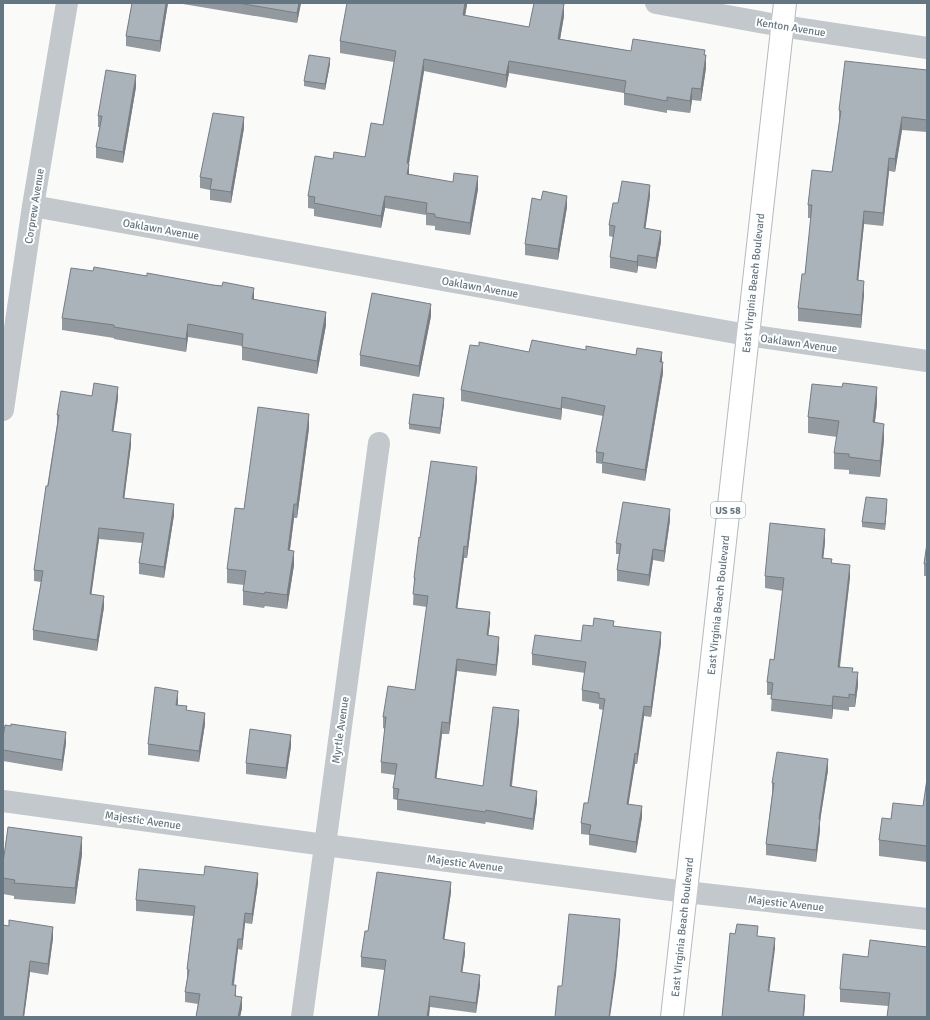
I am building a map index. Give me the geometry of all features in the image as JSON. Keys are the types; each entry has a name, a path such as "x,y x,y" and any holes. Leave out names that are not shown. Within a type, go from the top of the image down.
{"main road":[{"name":"East Virginia Beach Boulevard","path":"672,1017 785,3"}],"street":[{"name":"Corprew Avenue","path":"3,410 33,206 67,3"},
{"name":"Kenton Avenue","path":"656,3 782,26 927,48"},
{"name":"Oaklawn Avenue","path":"33,206 747,336 927,361"},
{"name":"Myrtle Avenue","path":"302,1017 379,443"},
{"name":"Majestic Avenue","path":"3,801 686,892 927,919"}],"building":[{"path":"132,3 166,3 160,41 126,36"},
{"path":"238,3 299,3 297,13"},
{"path":"347,3 465,3 463,15 529,27 534,3 564,4 558,39 631,51 633,39 705,50 704,55 706,55 701,89 692,88 690,101 667,97 667,101 624,93 626,81 509,61 506,75 424,59 407,163 409,164 407,174 453,182 454,173 478,176 470,223 435,217 435,214 426,213 427,203 385,196 381,216 314,203 315,197 308,196 315,156 333,159 334,152 365,157 371,123 383,125 396,51 340,41"},
{"path":"309,55 330,58 325,84 304,81"},
{"path":"845,61 927,70 927,120 902,117 895,159 889,158 883,213 864,211 857,280 864,281 861,315 798,308 802,274 805,274 812,205 808,205 812,170 832,172 841,111 839,110"},
{"path":"106,70 136,75 123,152 96,147 102,116 98,116"},
{"path":"213,113 244,117 231,192 210,189 212,179 200,177"},
{"path":"622,181 650,185 644,228 661,231 656,258 638,255 637,262 610,257 615,226 609,225 613,203 618,203"},
{"path":"543,191 567,196 558,249 525,244 532,198 541,200"},
{"path":"94,267 147,276 147,273 213,285 222,286 223,282 254,288 252,299 326,312 317,361 242,347 243,334 188,324 186,339 114,327 114,325 62,318 71,268 93,271"},
{"path":"372,293 431,304 419,366 360,355"},
{"path":"532,340 586,350 586,346 636,355 637,348 662,352 660,362 663,362 645,470 602,462 604,453 596,452 605,406 562,397 561,409 461,390 470,345 479,346 479,342 529,352"},
{"path":"94,383 118,387 112,431 131,434 123,498 174,504 164,567 139,563 144,533 99,528 90,594 104,596 97,640 33,630 43,571 34,570 46,486 48,486 59,415 57,415 61,391 92,396"},
{"path":"843,383 877,387 873,422 884,424 880,461 849,457 849,454 834,453 839,421 808,417 812,384 842,387"},
{"path":"413,394 444,398 440,428 409,424"},
{"path":"258,407 309,414 297,504 294,504 288,550 294,551 287,595 243,591 246,571 227,569 235,508 244,509"},
{"path":"431,461 477,467 467,547 464,546 456,608 490,612 487,635 499,637 496,665 457,659 449,723 442,722 435,778 483,786 493,707 519,710 510,786 537,791 533,819 486,810 485,812 397,799 399,789 393,788 397,764 381,762 386,717 383,717 388,686 415,690 428,596 413,594 414,578"},
{"path":"866,497 887,499 885,524 862,522"},
{"path":"623,502 670,509 664,551 653,549 649,575 617,570 621,544 616,543"},
{"path":"770,523 825,529 822,558 832,559 831,563 850,565 838,667 853,668 852,672 858,672 855,695 849,694 849,698 833,696 832,706 771,699 773,683 767,682 770,659 774,660 784,578 765,576"},
{"path":"927,543 927,564 924,564"},
{"path":"594,618 614,621 613,626 661,632 651,707 644,706 637,754 635,753 627,804 642,806 636,842 589,834 591,825 581,823 584,803 588,803 605,699 599,698 599,693 582,690 586,662 532,654 535,635 581,641 583,625 593,626"},
{"path":"155,687 178,691 176,705 187,706 186,710 205,713 199,751 148,744"},
{"path":"11,724 66,732 62,760 3,750 5,725 11,726"},
{"path":"250,729 291,735 286,768 246,763"},
{"path":"777,752 828,759 816,850 766,844 774,783 772,783"},
{"path":"927,779 927,846 879,840 882,818 891,819 893,803 923,806"},
{"path":"8,827 82,837 75,888 14,883 15,880 3,878 3,863"},
{"path":"205,866 258,873 252,914 245,913 242,939 238,939 232,985 236,985 235,996 242,997 238,1017 196,1017 200,994 185,992 189,970 187,969 195,906 136,900 139,869 204,875"},
{"path":"377,872 451,882 443,939 465,943 461,972 480,975 476,1003 430,996 427,1017 378,1017 386,960 361,957 365,931 368,931"},
{"path":"569,914 620,919 609,1017 555,1017 558,986 562,986"},
{"path":"9,920 53,927 48,964 30,961 23,1017 3,1017 3,925 9,926"},
{"path":"737,924 758,926 757,936 775,938 768,991 805,995 803,1017 722,1017 730,933 735,934"},
{"path":"870,940 927,947 927,1017 887,1017 890,993 840,989 843,954 868,957"}]}
